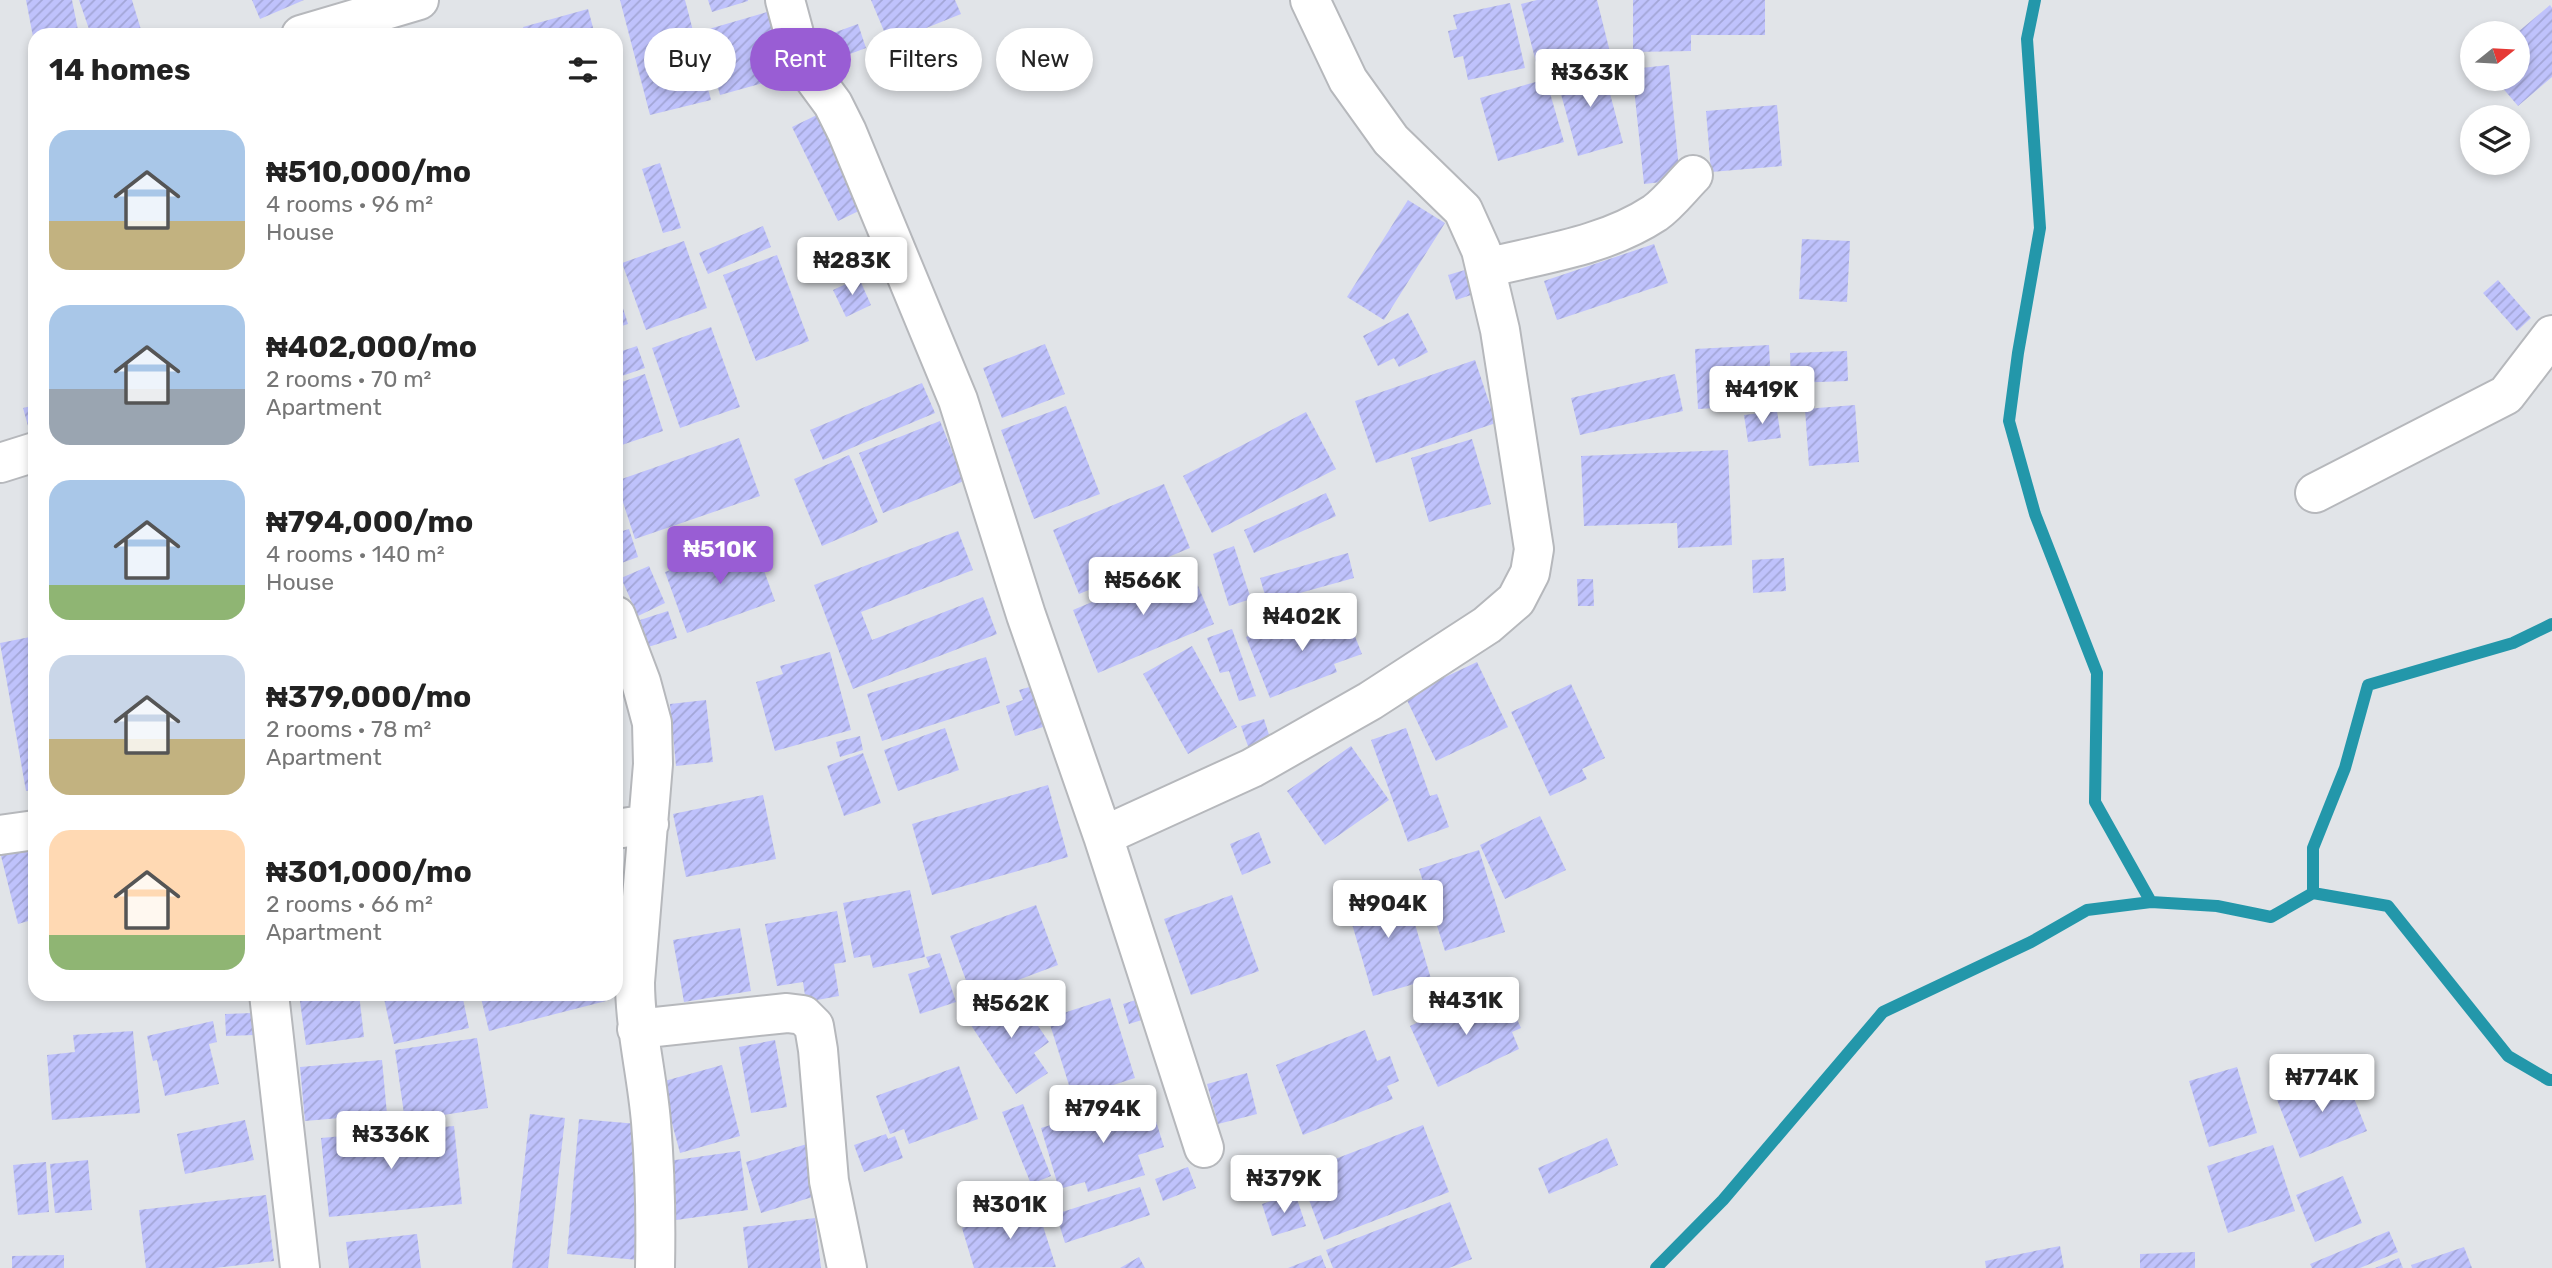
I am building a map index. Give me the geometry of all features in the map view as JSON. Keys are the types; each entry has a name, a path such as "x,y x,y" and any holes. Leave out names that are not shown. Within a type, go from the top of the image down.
{"street":[{"path":"325,28 419,0"},
{"path":"785,0 799,52 848,132 958,400 1026,615 1103,836 1204,1149"},
{"path":"1103,836 1264,762 1370,701 1487,625 1516,600 1530,573 1534,548 1500,330 1481,250 1463,210 1391,140 1348,80 1310,0"},
{"path":"1486,268 1620,232 1657,212 1693,175"},
{"path":"2315,493 2506,395 2552,335"},
{"path":"0,463 28,454"},
{"path":"623,634 642,682 652,723 653,764 633,826 637,1029 651,1120 656,1225 655,1268"},
{"path":"0,835 28,831"},
{"path":"270,1001 300,1268"},
{"path":"637,1029 787,1013 803,1015 814,1026 829,1181 847,1268"}],"building":[{"path":"26,0 72,0 78,28 31,28"},
{"path":"79,0 132,0 140,28 89,28"},
{"path":"252,0 304,0 260,19"},
{"path":"620,0 685,0 692,28 644,28 644,91 709,91 711,100 650,115"},
{"path":"708,0 748,0 748,1 712,12"},
{"path":"871,0 955,0 961,14 926,28 883,28"},
{"path":"1537,0 1597,0 1610,52 1538,70 1521,4"},
{"path":"1633,0 1765,0 1765,35 1691,35 1691,51 1633,52"},
{"path":"1510,3 1525,68 1468,80 1463,56 1454,58 1448,31 1457,29 1453,15"},
{"path":"2550,5 2552,77 2517,105 2505,91 2530,91 2530,22"},
{"path":"588,9 593,28 523,28"},
{"path":"774,10 779,28 750,28 750,87 736,91 736,28 712,28"},
{"path":"858,24 865,48 851,54 851,28 847,28"},
{"path":"1602,63 1623,143 1578,156 1556,76"},
{"path":"1669,65 1680,180 1644,184 1632,69"},
{"path":"1546,79 1564,142 1498,161 1480,98"},
{"path":"719,91 734,91 720,95"},
{"path":"1777,105 1782,166 1711,172 1706,111"},
{"path":"821,113 867,207 838,221 792,127"},
{"path":"660,163 681,228 663,233 642,169"},
{"path":"1408,200 1445,223 1384,320 1347,297"},
{"path":"763,226 771,247 708,274 699,253"},
{"path":"1802,239 1850,241 1847,302 1799,299"},
{"path":"684,241 707,308 646,330 623,263"},
{"path":"1654,244 1668,283 1557,320 1544,281"},
{"path":"777,255 809,341 756,361 723,275"},
{"path":"1475,267 1483,291 1456,300 1448,275"},
{"path":"859,278 871,305 846,317 833,290"},
{"path":"2498,280 2531,318 2517,331 2483,293"},
{"path":"623,308 628,324 623,326"},
{"path":"1408,313 1428,352 1399,367 1394,358 1378,366 1363,336"},
{"path":"711,327 740,407 680,428 652,348"},
{"path":"1045,344 1065,394 1002,418 983,368"},
{"path":"1769,345 1772,405 1698,409 1695,349"},
{"path":"637,346 645,368 623,376 623,351"},
{"path":"1847,351 1848,381 1791,383 1790,353"},
{"path":"1475,360 1496,423 1376,463 1355,401"},
{"path":"645,374 663,431 623,445 623,382"},
{"path":"1675,374 1683,411 1580,435 1571,398"},
{"path":"922,383 935,413 823,460 810,430"},
{"path":"1855,405 1859,462 1809,466 1805,409"},
{"path":"1066,406 1100,494 1034,519 1001,430"},
{"path":"28,407 28,426 23,408"},
{"path":"1777,411 1781,438 1748,442 1744,415"},
{"path":"1306,412 1336,469 1212,533 1183,476"},
{"path":"940,421 964,481 883,513 859,453"},
{"path":"739,438 760,496 635,539 623,502 623,479"},
{"path":"1472,439 1491,504 1429,522 1411,458"},
{"path":"1728,450 1732,545 1678,548 1677,523 1584,526 1581,456"},
{"path":"849,455 878,522 822,546 794,479"},
{"path":"1164,484 1190,548 1079,594 1053,530"},
{"path":"1326,493 1336,516 1254,553 1244,530"},
{"path":"629,529 638,557 623,562 623,531"},
{"path":"958,531 973,570 861,612 872,640 983,597 997,634 853,689 814,585"},
{"path":"753,540 775,601 687,633 665,572"},
{"path":"1234,546 1251,599 1229,606 1213,554"},
{"path":"1348,553 1354,578 1267,602 1260,578"},
{"path":"1784,558 1786,591 1753,593 1752,560"},
{"path":"1188,562 1214,624 1098,673 1073,610"},
{"path":"649,566 665,603 638,616 623,577"},
{"path":"1577,579 1593,579 1594,606 1578,606"},
{"path":"668,611 677,638 648,647 640,620"},
{"path":"1346,614 1362,654 1334,664 1337,672 1270,698 1246,637 1296,618 1302,632"},
{"path":"1232,629 1256,696 1239,701 1229,671 1220,673 1207,638"},
{"path":"28,637 26,791 0,643"},
{"path":"1192,646 1237,727 1188,754 1143,674"},
{"path":"830,652 851,730 775,751 756,682 783,674 780,666"},
{"path":"986,657 1000,703 882,741 867,694"},
{"path":"1477,662 1508,727 1436,761 1405,696"},
{"path":"1571,684 1605,758 1582,769 1587,779 1550,796 1511,712"},
{"path":"1033,686 1046,726 1015,736 1006,706 1023,700 1019,690"},
{"path":"706,700 713,762 676,766 670,704"},
{"path":"1264,719 1271,741 1249,749 1241,726"},
{"path":"945,728 959,770 898,791 884,750"},
{"path":"1406,728 1430,796 1437,794 1449,827 1408,842 1371,740"},
{"path":"860,736 863,750 840,757 836,742"},
{"path":"1351,746 1389,800 1325,845 1287,791"},
{"path":"863,753 881,803 844,816 827,766"},
{"path":"1048,785 1068,857 932,895 912,824"},
{"path":"763,795 776,859 686,877 673,814"},
{"path":"1540,816 1566,870 1505,899 1480,845"},
{"path":"1259,832 1271,863 1242,875 1230,844"},
{"path":"28,844 28,921 18,924 0,852"},
{"path":"1479,850 1505,932 1445,951 1419,869"},
{"path":"1403,883 1431,979 1373,996 1345,900"},
{"path":"910,890 925,957 873,968 870,955 854,958 843,903"},
{"path":"1232,895 1259,971 1191,995 1164,919"},
{"path":"1036,905 1058,965 972,997 950,936"},
{"path":"837,911 846,962 834,964 839,996 806,1002 803,982 777,986 765,924"},
{"path":"740,928 751,991 684,1002 673,940"},
{"path":"940,953 956,1002 920,1014 908,974 930,967 926,957"},
{"path":"1012,988 1049,1042 1034,1053 1048,1073 1016,1094 967,1019"},
{"path":"1491,988 1501,1010 1511,1006 1521,1028 1512,1032 1519,1049 1438,1087 1410,1026"},
{"path":"1110,998 1135,1078 1073,1098 1048,1018"},
{"path":"1139,999 1145,1019 1129,1024 1123,1004"},
{"path":"300,1001 360,1001 364,1037 306,1045"},
{"path":"385,1001 463,1001 469,1028 394,1044"},
{"path":"482,1001 606,1001 489,1031"},
{"path":"253,1013 254,1035 226,1036 225,1014"},
{"path":"213,1021 217,1042 209,1044 219,1084 165,1096 157,1060 153,1061 147,1036"},
{"path":"1365,1030 1377,1061 1390,1056 1399,1081 1387,1086 1393,1099 1303,1135 1276,1065"},
{"path":"133,1031 140,1113 52,1120 47,1055 75,1052 73,1035"},
{"path":"477,1038 488,1108 405,1121 395,1050"},
{"path":"775,1040 787,1107 751,1113 739,1047"},
{"path":"382,1060 387,1114 305,1121 300,1067"},
{"path":"722,1065 740,1136 680,1153 661,1082"},
{"path":"959,1066 978,1119 909,1144 904,1129 890,1134 876,1096"},
{"path":"2237,1067 2257,1133 2209,1147 2189,1081"},
{"path":"2343,1070 2367,1131 2300,1158 2276,1097"},
{"path":"1247,1073 1257,1114 1218,1124 1207,1084"},
{"path":"1148,1095 1164,1147 1138,1155 1145,1175 1088,1192 1085,1182 1059,1189 1041,1128"},
{"path":"1023,1104 1051,1176 1031,1184 1002,1112"},
{"path":"530,1114 565,1118 548,1268 512,1268"},
{"path":"579,1119 650,1125 639,1260 567,1254"},
{"path":"245,1120 254,1160 185,1174 177,1134"},
{"path":"1423,1125 1449,1192 1324,1240 1299,1173"},
{"path":"454,1126 462,1204 329,1217 321,1138"},
{"path":"886,1134 888,1139 895,1136 903,1158 864,1172 854,1145"},
{"path":"1607,1138 1618,1165 1549,1194 1538,1168"},
{"path":"807,1144 822,1194 761,1213 746,1162"},
{"path":"2273,1145 2295,1211 2228,1233 2207,1166"},
{"path":"740,1151 748,1210 676,1220 668,1161"},
{"path":"88,1160 92,1210 55,1213 50,1164"},
{"path":"46,1162 49,1212 18,1215 13,1165"},
{"path":"1188,1167 1196,1188 1163,1201 1155,1179"},
{"path":"2343,1176 2362,1223 2315,1242 2296,1195"},
{"path":"1140,1187 1150,1215 1065,1243 1056,1214"},
{"path":"1295,1193 1306,1226 1272,1236 1262,1204"},
{"path":"266,1195 274,1261 215,1268 146,1268 139,1210"},
{"path":"1450,1202 1472,1259 1449,1268 1333,1268 1326,1250"},
{"path":"1036,1204 1056,1267 974,1268 962,1228"},
{"path":"815,1218 821,1268 748,1268 743,1227"},
{"path":"2389,1231 2398,1252 2360,1268 2312,1268 2310,1264"},
{"path":"417,1234 421,1268 349,1268 346,1242"},
{"path":"2060,1246 2064,1268 1986,1268 1985,1261"},
{"path":"2464,1247 2472,1268 2412,1268 2411,1265"},
{"path":"2195,1252 2195,1268 2140,1268 2140,1254"},
{"path":"64,1255 64,1268 12,1268 12,1256"},
{"path":"1321,1255 1326,1268 1288,1268"},
{"path":"1139,1257 1145,1268 1120,1268"},
{"path":"2399,1258 2403,1268 2375,1268"}],"waterway":[{"path":"2035,0 2027,39 2040,228 2009,421 2035,514 2097,673 2095,802 2151,902"},
{"path":"1656,1268 1723,1200 1883,1012 2031,942 2087,910 2151,902 2217,906 2271,917 2313,893 2313,848 2345,768 2368,685 2513,643 2552,624"},
{"path":"2313,893 2388,906 2508,1056 2552,1080"}]}
